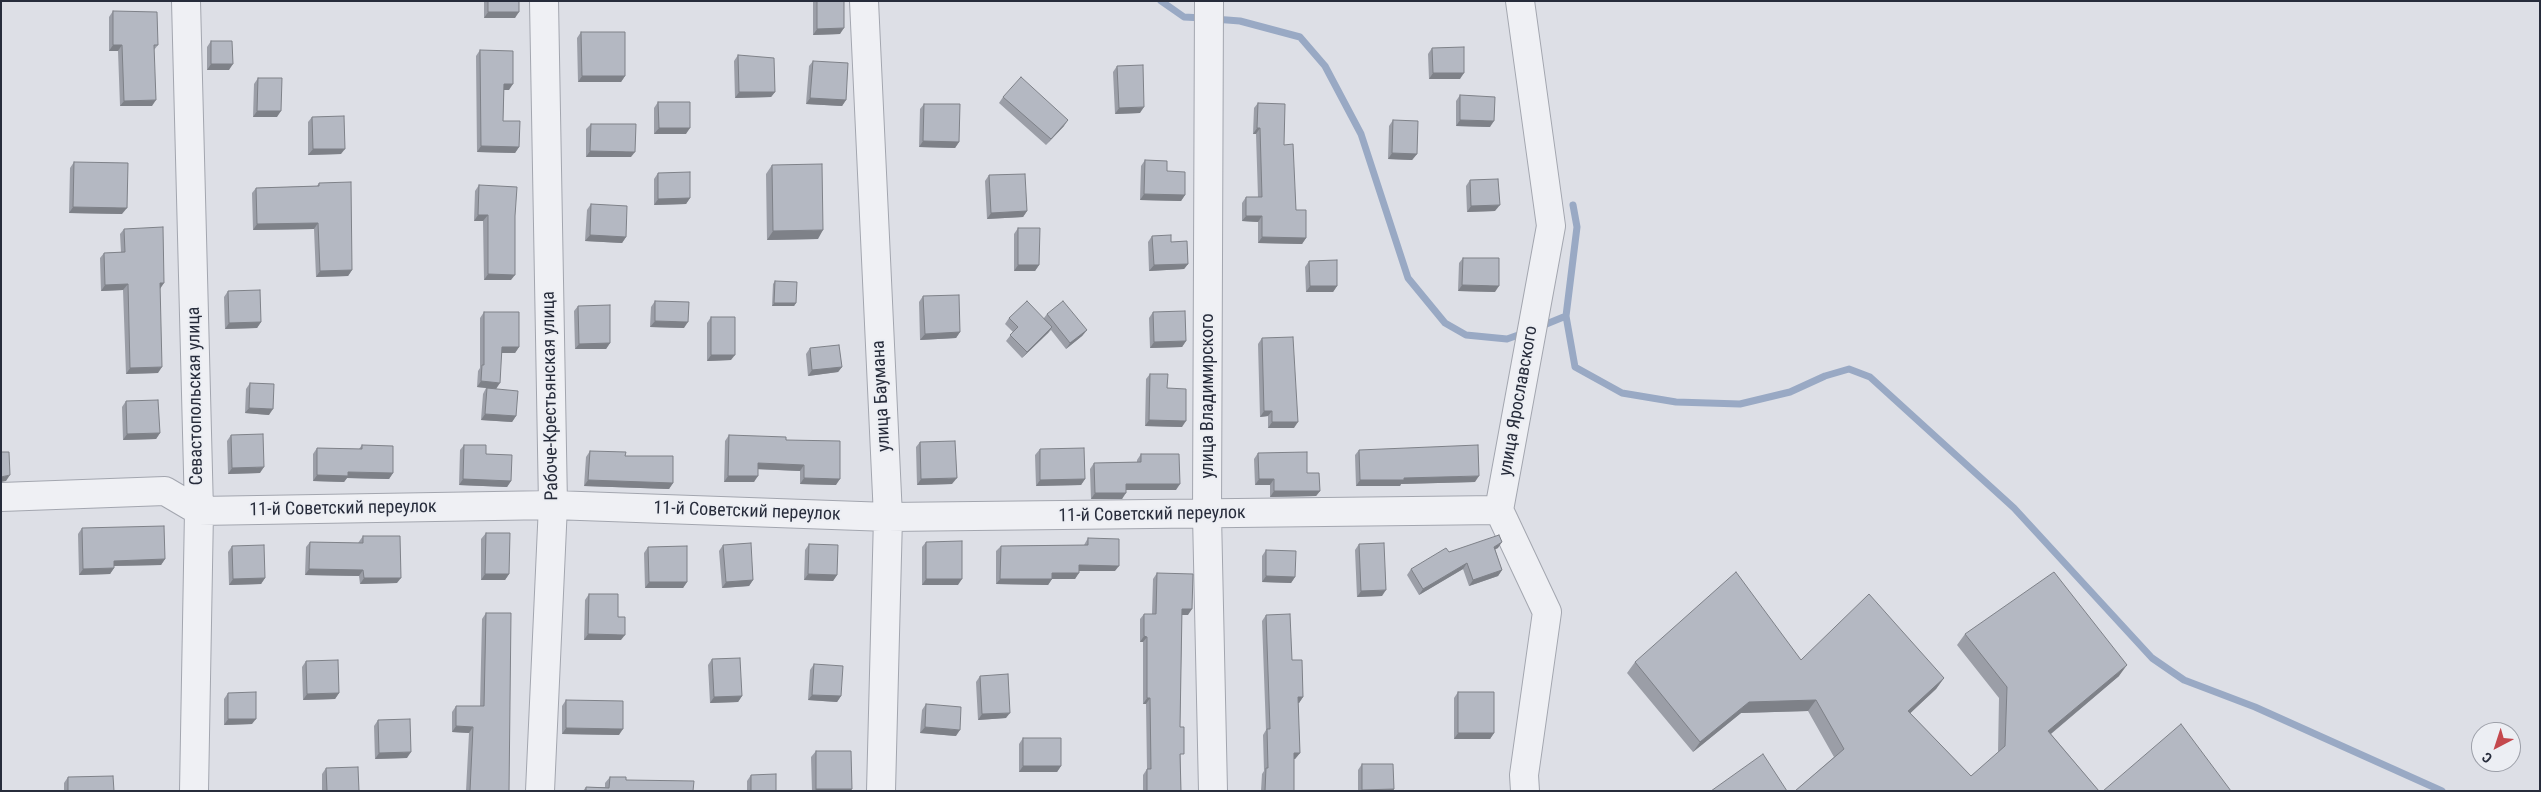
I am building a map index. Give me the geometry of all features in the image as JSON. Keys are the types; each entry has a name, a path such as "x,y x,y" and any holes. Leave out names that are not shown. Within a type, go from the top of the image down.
{"street":[{"name":"Севастопольская улица","path":"186,1 199,511 194,791"},
{"name":"Рабоче-Крестьянская улица","path":"540,791 553,505 544,1"},
{"name":"улица Баумана","path":"864,1 888,517 881,791"},
{"name":"улица Владимирского","path":"1209,1 1207,515 1213,791"},
{"name":"улица Ярославского","path":"1499,510 1551,226 1520,1"},
{"path":"1,498 165,491 199,511"},
{"name":"11-й Советский переулок","path":"199,511 553,505 888,517 1207,515 1499,510"},
{"path":"1499,510 1548,612 1524,775 1525,791"}],"building":[{"path":"488,1 519,1 519,12 488,12"},
{"path":"817,1 844,1 844,28 817,29"},
{"path":"113,11 157,12 158,45 154,45 156,100 124,101 122,45 113,45"},
{"path":"581,32 625,32 625,76 582,76"},
{"path":"211,41 232,41 233,64 211,64"},
{"path":"1464,47 1464,73 1433,73 1432,48"},
{"path":"480,50 513,51 513,84 504,84 503,121 520,121 519,147 481,146"},
{"path":"738,55 774,58 775,92 739,92"},
{"path":"813,61 848,63 846,100 810,98"},
{"path":"1143,65 1144,107 1119,108 1117,66"},
{"path":"1021,77 1068,120 1051,139 1003,97"},
{"path":"258,78 282,78 281,111 257,111"},
{"path":"1460,95 1495,97 1494,121 1460,120"},
{"path":"658,102 690,102 690,128 659,128"},
{"path":"1258,103 1285,104 1284,145 1293,144 1296,210 1306,210 1306,238 1262,237 1262,216 1246,216 1246,197 1262,197 1260,128 1257,128"},
{"path":"924,104 960,104 959,142 923,141"},
{"path":"344,116 345,149 313,149 312,117"},
{"path":"1393,120 1418,121 1417,154 1392,153"},
{"path":"591,124 636,124 635,152 590,151"},
{"path":"1145,160 1167,161 1167,171 1185,172 1185,195 1144,194"},
{"path":"74,162 128,163 127,208 73,207"},
{"path":"822,164 823,230 773,231 772,165"},
{"path":"690,172 690,198 658,199 658,173"},
{"path":"1025,174 1027,211 991,213 989,175"},
{"path":"1498,179 1500,205 1471,206 1470,180"},
{"path":"351,182 352,270 320,271 318,223 257,224 256,188 319,186 319,183"},
{"path":"479,185 517,187 515,275 488,274 488,215 478,215"},
{"path":"591,204 627,206 626,237 590,235"},
{"path":"163,227 164,283 160,283 162,367 130,368 128,284 105,285 104,253 125,252 124,229"},
{"path":"1018,228 1040,228 1039,265 1018,265"},
{"path":"1171,235 1171,242 1187,241 1188,264 1154,265 1152,236"},
{"path":"1463,258 1499,258 1499,286 1462,285"},
{"path":"1337,260 1337,286 1310,286 1309,261"},
{"path":"775,281 797,282 796,303 774,303"},
{"path":"260,290 261,322 229,323 228,291"},
{"path":"959,295 960,332 925,334 923,296"},
{"path":"655,301 689,302 688,322 655,321"},
{"path":"1027,301 1052,327 1027,352 1010,335 1018,327 1009,318"},
{"path":"1063,301 1087,330 1070,343 1047,314"},
{"path":"610,305 610,343 579,344 578,306"},
{"path":"1185,311 1186,341 1154,342 1153,312"},
{"path":"484,312 519,312 519,347 502,347 500,383 481,381 482,365 484,365"},
{"path":"711,317 735,317 735,355 711,355"},
{"path":"1293,337 1298,422 1272,422 1272,411 1264,411 1262,338"},
{"path":"839,345 842,367 812,370 810,348"},
{"path":"1150,374 1168,374 1167,388 1186,389 1186,421 1149,420"},
{"path":"250,383 274,384 273,409 249,408"},
{"path":"487,388 518,391 516,416 485,414"},
{"path":"158,400 160,433 127,434 126,401"},
{"path":"263,434 264,467 232,468 231,435"},
{"path":"729,435 786,437 786,440 840,441 840,479 804,478 804,465 758,463 758,476 728,476"},
{"path":"955,441 957,478 921,479 920,442"},
{"path":"362,445 393,446 393,473 348,472 348,476 317,475 317,448 362,449"},
{"path":"464,445 486,445 486,454 512,455 511,481 463,479"},
{"path":"1478,445 1479,476 1360,480 1359,450"},
{"path":"1084,448 1085,479 1040,480 1040,449"},
{"path":"590,451 626,452 625,456 673,456 673,483 588,480"},
{"path":"1,452 9,452 10,475 1,477"},
{"path":"1307,452 1307,473 1319,473 1320,491 1274,491 1274,479 1259,479 1258,453"},
{"path":"1141,454 1179,454 1180,484 1126,484 1126,493 1095,493 1094,463 1141,462"},
{"path":"164,526 165,559 114,561 114,568 83,569 82,528"},
{"path":"486,533 510,533 509,574 485,574"},
{"path":"1499,535 1502,542 1494,547 1502,570 1473,580 1467,563 1423,589 1411,569 1446,548 1449,552"},
{"path":"363,536 400,536 401,578 364,578 363,570 309,569 310,542 363,543"},
{"path":"1088,538 1119,539 1119,566 1079,565 1079,573 1052,573 1052,579 1000,579 1001,546 1088,545"},
{"path":"962,541 962,579 926,579 926,542"},
{"path":"751,543 753,580 726,582 723,545"},
{"path":"1384,543 1386,590 1361,591 1359,544"},
{"path":"809,544 838,545 837,575 808,574"},
{"path":"264,545 265,578 233,579 232,546"},
{"path":"687,546 687,582 649,582 648,547"},
{"path":"1266,550 1296,551 1295,577 1266,576"},
{"path":"1736,572 1801,660 1869,594 1944,678 1908,711 1971,776 2005,746 2007,687 1965,634 2054,572 2127,665 2048,731 2099,791 1795,791 1844,749 1816,700 1749,702 1700,742 1635,662"},
{"path":"1157,573 1193,574 1192,609 1182,609 1180,727 1184,727 1184,754 1180,754 1181,791 1147,791 1147,769 1151,769 1150,698 1147,698 1147,637 1144,636 1144,614 1156,614"},
{"path":"589,594 618,594 618,617 625,617 625,635 588,634"},
{"path":"486,613 511,613 509,791 470,791 473,727 456,726 456,706 484,706"},
{"path":"1290,614 1292,660 1302,660 1303,697 1298,697 1300,753 1294,753 1294,791 1265,791 1266,768 1268,768 1267,729 1270,729 1266,615"},
{"path":"740,658 742,696 714,697 712,659"},
{"path":"338,660 339,693 307,694 306,661"},
{"path":"814,664 843,666 841,696 812,695"},
{"path":"1008,674 1010,713 982,714 980,676"},
{"path":"256,692 256,719 228,719 228,693"},
{"path":"1458,692 1494,692 1494,733 1458,733"},
{"path":"566,700 623,701 623,729 566,728"},
{"path":"926,704 961,707 960,730 925,727"},
{"path":"410,719 411,752 379,753 378,720"},
{"path":"2181,724 2231,791 2103,791"},
{"path":"1023,738 1061,738 1061,766 1023,766"},
{"path":"816,751 851,751 852,789 816,789"},
{"path":"1763,754 1787,791 1711,791"},
{"path":"1362,764 1393,764 1394,789 1362,790"},
{"path":"358,767 359,791 327,791 326,768"},
{"path":"776,774 776,791 751,791 751,775"},
{"path":"113,776 114,791 68,791 68,777"},
{"path":"610,777 626,777 626,780 694,781 693,791 586,791 586,787 609,788"}],"waterway":[{"path":"1161,1 1184,17 1203,18"},
{"path":"1214,19 1240,21 1300,37 1325,66 1361,134 1408,278 1445,323 1466,335 1507,339 1524,333"},
{"path":"1573,205 1577,227 1566,316 1575,367 1622,393 1676,402 1740,404 1790,392 1825,376 1849,369 1870,377 2014,508 2152,658 2184,680 2255,707 2442,791"},
{"path":"1539,327 1566,316"}]}
